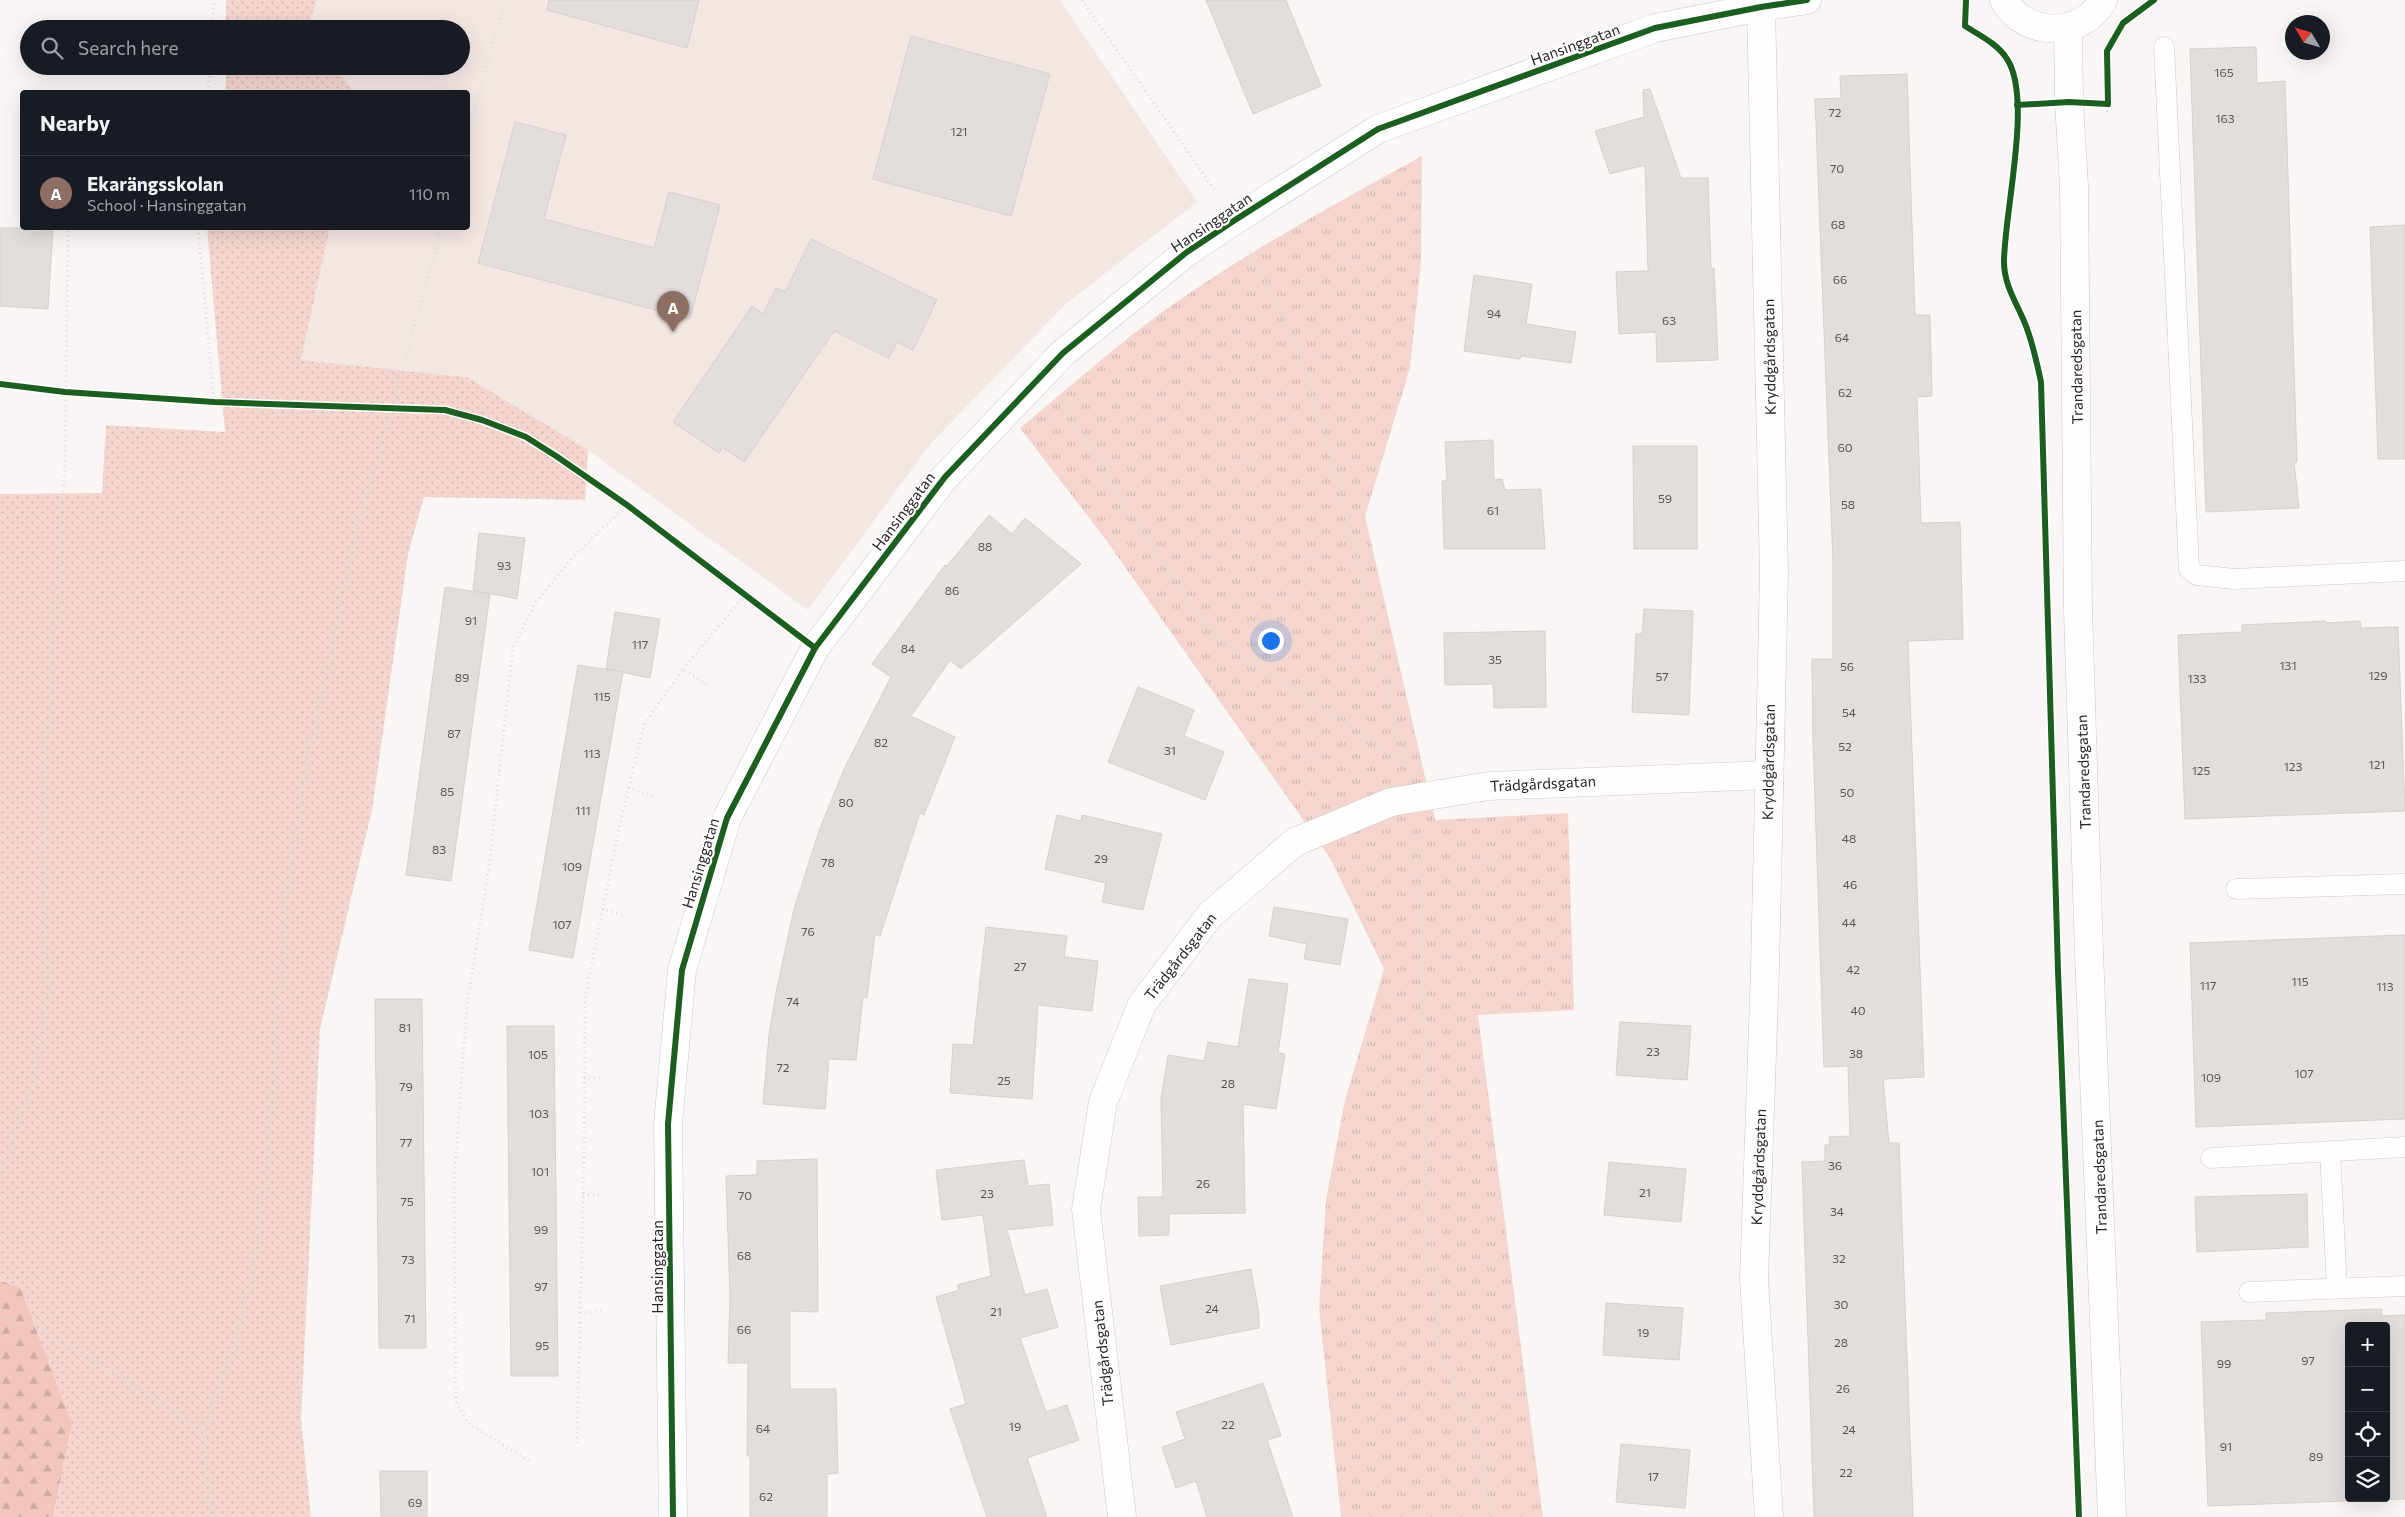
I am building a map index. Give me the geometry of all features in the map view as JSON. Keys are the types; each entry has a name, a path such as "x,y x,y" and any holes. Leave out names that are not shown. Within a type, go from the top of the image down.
{"street":[{"name":"Hansinggatan","path":"673,1517 668,1124 682,970 727,818 815,648 945,477 1063,353 1187,252 1235,220 1378,128 1655,28 1807,0"},
{"path":"2004,0 2009,10 2026,23 2046,29 2068,28 2085,20 2103,0"},
{"name":"Kryddgårdsgatan","path":"1761,7 1774,573 1765,969 1754,1280 1769,1517"},
{"name":"Trandaredsgatan","path":"2068,28 2069,102 2074,186 2078,610 2089,953 2112,1517"},
{"name":"Trädgårdsgatan","path":"1122,1517 1086,1209 1103,1102 1142,1004 1211,914 1296,842 1391,802 1489,786 1768,775"}],"lane":[{"path":"2164,47 2189,569 2197,575 2234,579 2405,571"},
{"path":"2236,888 2405,884"},
{"path":"2210,1158 2405,1147"},
{"path":"2330,1151 2337,1288"},
{"path":"2249,1292 2405,1286"}],"path":[{"path":"213,20 214,0"},
{"path":"470,128 505,0"},
{"path":"1082,0 1235,220 1292,336 1323,426 1368,603 1414,798 1426,1060 1431,1255 1441,1359 1474,1424 1491,1517"},
{"path":"208,90 209,75"},
{"path":"0,1174 34,1082 49,991 41,842 65,465 68,230"},
{"path":"198,230 214,402"},
{"path":"210,1517 205,1432 212,1404 237,1341 257,1245 267,1165 287,895 306,771 357,528 441,230"},
{"path":"1044,373 1130,513 1191,604 1218,639 1264,671 1337,716 1406,765"},
{"path":"529,1461 468,1423 456,1402 454,1180 467,1004 489,866 513,647 536,602 573,557 627,505"},
{"path":"577,1443 583,1194 585,998 602,909 628,788 644,725 683,669 745,595"},
{"path":"683,669 707,685"},
{"path":"628,788 654,796"},
{"path":"602,909 623,914"},
{"path":"584,1078 602,1078"},
{"path":"583,1194 600,1195"},
{"path":"580,1313 601,1311"},
{"path":"0,1315 30,1327 85,1355 205,1432"}],"shaded area":[{"path":"317,0 1060,0 1197,202 1067,303 932,442 808,610 588,450 467,377 301,360 330,230 470,230 470,90 353,90 342,75 470,75 470,20 310,20"}],"green space":[{"path":"226,0 317,0 310,20 226,20"},
{"path":"226,75 342,75 353,90 226,90"},
{"path":"1422,156 1421,262 1410,368 1365,516 1435,820 1568,813 1574,1010 1478,1015 1543,1517 1341,1517 1319,1308 1326,1200 1345,1100 1384,969 1330,858 1106,540 1020,428 1107,355 1171,306 1276,238"},
{"path":"207,230 330,230 301,360 467,377 588,450 585,500 424,497 408,554 372,810 320,1029 301,1419 311,1517 53,1517 72,1423 20,1287 0,1281 0,494 102,493 106,425 225,432"},
{"path":"0,1281 20,1287 72,1423 53,1517 0,1517"}],"building":[{"path":"549,0 699,0 687,48 547,10"},
{"path":"1206,0 1286,0 1321,86 1253,114"},
{"path":"911,36 1050,74 1011,216 873,179"},
{"path":"2256,47 2257,83 2285,81 2297,462 2294,462 2299,508 2206,512 2190,49"},
{"path":"1907,74 1915,315 1930,315 1932,396 1917,397 1921,523 1960,522 1963,639 1908,641 1924,1077 1883,1079 1889,1143 1899,1143 1913,1517 1814,1517 1802,1162 1825,1161 1825,1145 1830,1145 1829,1137 1850,1136 1848,1066 1824,1067 1812,659 1833,659 1833,562 1815,99 1841,98 1840,76"},
{"path":"1650,89 1681,178 1708,178 1711,268 1714,268 1718,360 1657,362 1656,332 1619,334 1616,272 1648,271 1645,165 1610,174 1595,131 1644,117 1643,90"},
{"path":"515,122 566,135 544,219 654,248 669,192 720,205 690,319 478,263"},
{"path":"2405,225 2405,459 2378,459 2370,227"},
{"path":"0,228 53,230 48,309 0,306"},
{"path":"811,239 937,300 913,350 897,342 889,358 834,331 744,462 722,447 719,453 673,422 752,306 763,314 776,288 785,292"},
{"path":"1474,275 1532,284 1526,324 1576,332 1571,363 1521,356 1520,359 1464,351"},
{"path":"1493,440 1494,480 1502,479 1505,490 1541,489 1545,549 1444,549 1442,481 1447,481 1445,442"},
{"path":"1633,446 1697,446 1697,549 1634,549"},
{"path":"989,515 1012,534 1025,518 1081,564 961,669 950,660 911,716 955,737 924,815 920,813 880,936 875,934 867,998 863,997 856,1060 829,1059 825,1109 763,1104 769,1035 794,909 820,828 845,767 891,677 872,664 945,565 947,566"},
{"path":"479,533 525,538 517,599 473,590"},
{"path":"445,587 490,594 451,881 406,875"},
{"path":"1644,609 1693,611 1689,715 1632,712 1636,634 1642,634"},
{"path":"615,612 660,619 650,678 606,669"},
{"path":"2326,621 2326,623 2360,621 2361,628 2398,627 2405,811 2185,819 2178,635 2242,632 2242,625"},
{"path":"1545,631 1546,707 1494,708 1493,684 1445,685 1444,633"},
{"path":"578,665 623,672 573,958 529,950"},
{"path":"1138,687 1194,710 1184,736 1224,752 1205,800 1108,762"},
{"path":"1057,815 1081,821 1082,815 1162,834 1143,910 1102,902 1106,883 1045,869"},
{"path":"1274,907 1348,919 1340,965 1304,959 1307,944 1269,936"},
{"path":"986,927 1067,936 1064,957 1098,961 1092,1011 1038,1005 1032,1099 950,1093 953,1044 973,1045"},
{"path":"2405,935 2405,1119 2196,1127 2190,943"},
{"path":"1249,979 1288,984 1278,1053 1285,1054 1276,1109 1243,1104 1245,1213 1169,1214 1169,1235 1139,1236 1138,1197 1163,1197 1161,1100 1168,1055 1204,1061 1208,1042 1238,1047"},
{"path":"375,999 422,999 426,1348 379,1348"},
{"path":"1620,1022 1691,1026 1687,1080 1616,1075"},
{"path":"507,1026 554,1026 558,1376 511,1376"},
{"path":"817,1159 818,1312 790,1311 790,1389 836,1389 838,1473 827,1474 827,1517 750,1517 750,1456 747,1456 748,1363 728,1363 730,1297 726,1176 757,1175 757,1161"},
{"path":"1024,1160 1028,1186 1049,1184 1053,1225 1007,1230 1025,1295 1047,1289 1058,1327 1020,1338 1046,1412 1067,1405 1079,1440 1027,1458 1047,1517 987,1517 950,1409 966,1404 936,1297 959,1290 957,1285 991,1276 983,1215 942,1220 936,1170"},
{"path":"1609,1162 1686,1169 1681,1222 1604,1215"},
{"path":"2307,1194 2308,1247 2197,1252 2195,1197"},
{"path":"1251,1269 1259,1315 1259,1328 1171,1345 1160,1286"},
{"path":"1606,1303 1683,1308 1679,1360 1603,1355"},
{"path":"2382,1309 2381,1316 2405,1315 2405,1499 2390,1500 2390,1322 2345,1322 2345,1501 2208,1506 2201,1322 2266,1320 2266,1313"},
{"path":"1263,1383 1281,1436 1267,1440 1293,1517 1207,1517 1196,1481 1176,1488 1162,1447 1185,1439 1176,1412"},
{"path":"1621,1444 1690,1450 1685,1508 1616,1502"},
{"path":"380,1471 427,1471 427,1517 381,1517"}],"cycle path":[{"path":"673,1517 668,1124 682,970 727,818 815,648 945,477 1063,353 1187,252 1235,220 1378,129 1655,28 1807,0"},
{"path":"1966,0 1965,26 1999,49 2007,59 2014,77 2018,100 2017,127 2004,262 2006,279 2023,318 2035,354 2041,382 2058,971 2079,1517"},
{"path":"2017,105 2069,102 2108,104 2107,51 2123,23 2154,0"},
{"path":"0,384 65,392 214,402 445,410 482,420 526,437 556,456 627,505 815,648"}],"place":[{"name":"Ekarängsskolan","path":"673,332"}]}
